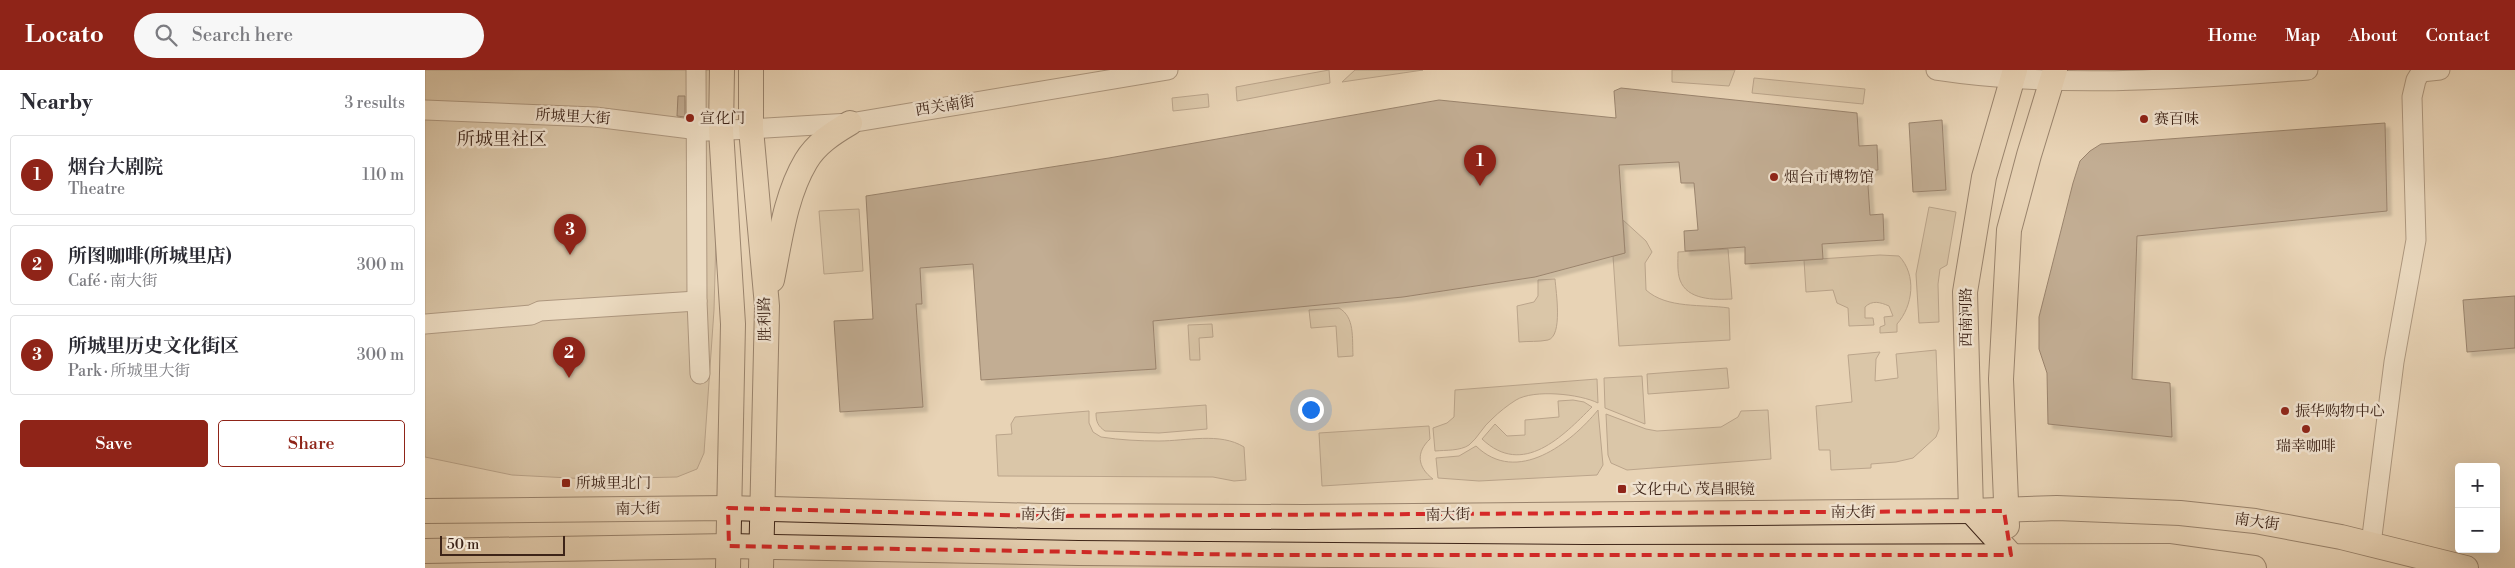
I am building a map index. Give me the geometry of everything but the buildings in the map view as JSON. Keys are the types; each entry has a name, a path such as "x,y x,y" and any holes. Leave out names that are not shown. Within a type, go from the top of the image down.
{"main road":[{"path":"722,70 721,130 733,324 728,508 729,557"},
{"name":"胜利路","path":"751,70 751,129 767,306 762,557"},
{"name":"西南河路","path":"1971,511 1965,292 1983,177 2013,75"},
{"path":"2013,562 2004,511 2001,379 2009,230 2053,76"},
{"path":"767,306 782,232 796,182 807,160 817,147 850,123"},
{"name":"南大街","path":"425,511 763,508 1042,516 1303,517 2004,511 2057,508 2180,513 2255,521 2371,544 2466,568"},
{"path":"1971,511 2013,562"},
{"path":"425,552 1078,561 2013,562 2168,556 2254,568"}],"street":[{"path":"696,70 697,301 700,374"},
{"name":"西关南街","path":"721,130 850,123 1168,70"},
{"path":"1936,70 2147,81 2308,70"},
{"path":"2371,544 2395,362 2416,240 2412,97 2416,80 2421,72 2440,70"},
{"name":"所城里大街","path":"425,110 595,117 695,130 721,130"},
{"path":"425,324 531,315 540,311 697,301"}],"highlighted area":[{"path":"728,508 1042,516 2004,511 2011,555 1260,555 729,546"}],"shaded area":[{"path":"425,70 713,70 717,200 714,310 704,453 697,469 677,477 589,479 512,475 425,457"},
{"path":"1329,70 1330,83 1237,101 1236,87"},
{"path":"1355,70 1423,70 1342,82"},
{"path":"1672,70 1735,70 1729,86 1672,82"},
{"path":"1754,78 1865,89 1863,104 1752,93"},
{"path":"1208,94 1209,107 1173,111 1172,98"},
{"path":"1929,207 1956,212 1947,265 1940,269 1938,284 1939,322 1919,323 1916,274"},
{"path":"859,209 863,271 824,274 819,211"},
{"path":"1623,220 1646,241 1652,252 1645,263 1646,290 1654,296 1674,303 1729,308 1730,340 1619,346 1613,256 1625,253"},
{"path":"1728,249 1732,299 1709,299 1695,295 1684,287 1678,273 1678,252"},
{"path":"1880,255 1899,256 1909,272 1911,290 1909,300 1907,308 1897,324 1897,332 1880,333 1880,327 1885,325 1884,317 1893,316 1889,306 1870,303 1865,307 1865,318 1873,318 1874,325 1849,326 1848,308 1837,303 1833,290 1806,292 1804,260"},
{"path":"1555,279 1557,322 1553,337 1545,341 1519,342 1517,306 1534,302 1538,296 1538,280"},
{"path":"1339,308 1348,317 1350,322 1353,356 1338,357 1336,326 1311,328 1309,310"},
{"path":"1212,324 1213,337 1199,338 1200,360 1190,360 1188,325"},
{"path":"1936,350 1939,429 1936,437 1913,458 1896,462 1871,464 1871,468 1831,470 1830,450 1819,450 1816,406 1852,402 1848,355 1880,352 1876,359 1875,381 1898,378 1896,354"},
{"path":"1727,368 1729,388 1648,394 1647,374"},
{"path":"1642,376 1645,424 1605,408 1604,378"},
{"path":"1597,379 1598,403 1580,397 1557,394 1524,397 1516,400 1498,414 1469,445 1457,449 1435,451 1433,428 1447,423 1454,417 1455,390"},
{"path":"1573,400 1584,402 1592,407 1555,440 1527,454 1512,455 1497,450 1482,439 1495,424 1507,436 1525,435 1525,420 1559,417 1558,401"},
{"path":"1206,405 1207,429 1159,433 1105,431 1098,424 1096,416 1096,413"},
{"path":"1598,410 1603,465 1597,475 1479,481 1438,478 1436,458 1459,456 1476,446 1492,457 1509,462 1525,461 1542,455 1573,435"},
{"path":"1768,410 1771,459 1627,470 1611,463 1608,455 1606,414 1646,429 1657,431 1721,427 1738,417 1741,411"},
{"path":"1089,411 1089,423 1093,432 1101,437 1152,441 1203,438 1235,442 1244,447 1246,480 1234,481 1213,477 998,476 996,435 1012,434 1011,424 1015,417"},
{"path":"1429,426 1430,439 1422,449 1420,459 1424,470 1433,479 1322,486 1319,433"}],"place":[{"name":"宣化门","path":"690,118"},
{"name":"赛百味","path":"2144,119"},
{"name":"烟台市博物馆","path":"1774,177"},
{"name":"烟台大剧院","path":"1480,186"},
{"name":"所城里历史文化街区","path":"570,255"},
{"name":"所图咖啡(所城里店)","path":"569,378"},
{"name":"振华购物中心","path":"2285,411"},
{"name":"瑞幸咖啡","path":"2306,429"},
{"name":"所城里北门","path":"566,483"},
{"name":"文化中心 茂昌眼镜","path":"1622,489"}],"district":[{"name":"所城里社区","path":"502,139"}]}
